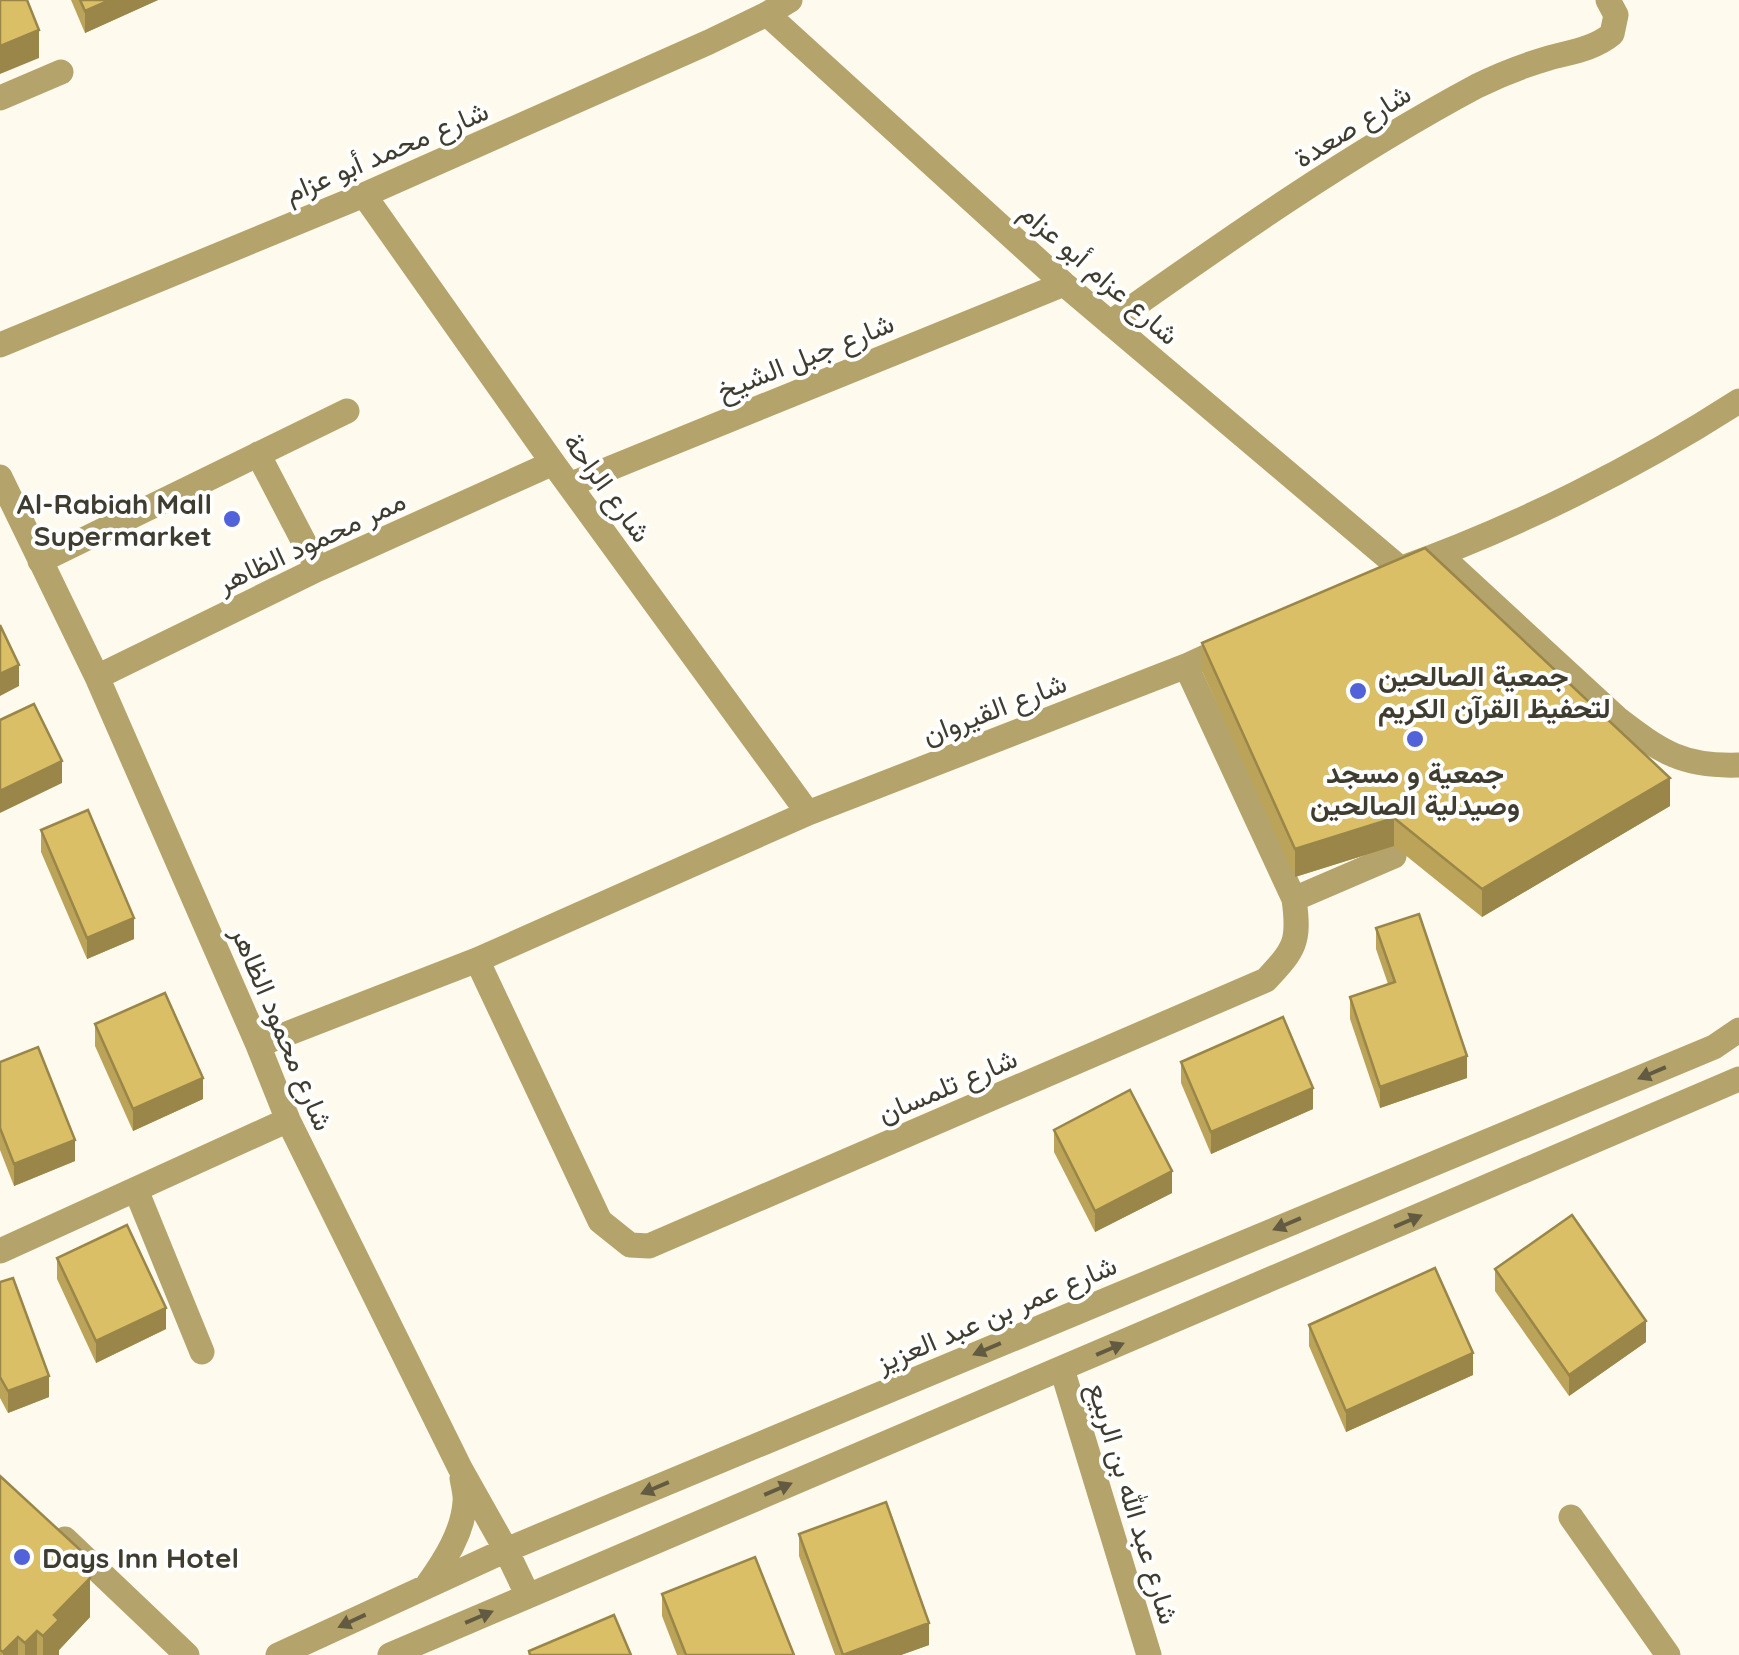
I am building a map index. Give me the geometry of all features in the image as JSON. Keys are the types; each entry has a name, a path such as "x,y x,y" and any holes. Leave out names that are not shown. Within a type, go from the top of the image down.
{"street":[{"name":"شارع محمد أبو عزام","path":"0,345 364,194 768,14 790,0"},
{"name":"شارع صعدة","path":"1110,323 1248,226 1390,134 1482,83 1600,44 1612,34 1616,15 1608,0"},
{"name":"شارع عزام أبو عزام","path":"768,14 1064,284 1392,573 1440,555"},
{"path":"0,98 61,72"},
{"name":"شارع الراحة","path":"364,194 569,485 808,812"},
{"name":"شارع جبل الشيخ","path":"569,485 1064,284"},
{"path":"1739,401 1694,430 1585,488 1440,555 1643,739 1677,759 1739,766"},
{"path":"40,560 347,410"},
{"path":"258,454 318,569"},
{"name":"ممر محمود الظاهر","path":"97,676 553,462"},
{"name":"شارع محمود الظاهر","path":"0,477 97,676 288,1120 460,1468 528,1596"},
{"name":"شارع القيروان","path":"258,1046 477,960 808,812 1186,666 1258,634"},
{"name":"شارع تلمسان","path":"477,960 600,1221 630,1245 649,1246 1266,980 1289,955 1298,929 1294,899 1186,666"},
{"path":"1294,899 1394,856"},
{"name":"شارع عمر بن عبد العزيز","path":"278,1655 506,1550 1714,1047 1739,1030"},
{"path":"390,1655 1738,1083 1714,1047"},
{"path":"0,1251 288,1120"},
{"path":"136,1190 202,1352"},
{"name":"شارع عبد الله بن الربيع","path":"1062,1369 1149,1655"},
{"path":"426,1587 444,1562 466,1501 460,1468"},
{"path":"1572,1517 1668,1655"},
{"path":"43,1518 187,1655"}],"building":[{"path":"0,0 27,0 39,30 0,46"},
{"path":"80,0 110,0 85,11"},
{"name":"جمعية و مسجد وصيدلية الصالحين","path":"1425,548 1670,778 1482,889 1394,818 1295,849 1202,643"},
{"path":"0,625 19,665 0,674"},
{"path":"34,704 62,761 0,791 0,720"},
{"path":"88,810 134,918 87,938 41,830"},
{"path":"1419,914 1467,1056 1380,1087 1350,997 1395,982 1376,928"},
{"path":"165,993 203,1078 133,1109 95,1024"},
{"path":"1283,1017 1313,1088 1211,1132 1181,1062"},
{"path":"38,1047 75,1140 14,1164 0,1128 0,1062"},
{"path":"1130,1090 1172,1171 1095,1211 1054,1130"},
{"path":"1572,1215 1646,1321 1569,1375 1495,1269"},
{"path":"127,1225 166,1308 96,1341 57,1258"},
{"path":"1435,1268 1473,1353 1346,1411 1309,1325"},
{"path":"13,1278 49,1376 8,1391 0,1377 0,1282"},
{"name":"Days Inn Hotel","path":"0,1476 89,1558 90,1578 54,1615 59,1620 43,1636 37,1631 25,1643 18,1637 3,1652 0,1650"},
{"path":"886,1502 929,1623 843,1655 799,1534"},
{"path":"755,1557 794,1655 686,1655 662,1594"},
{"path":"614,1615 631,1655 530,1655 529,1651"}],"place":[{"name":"Al-Rabiah Mall Supermarket","path":"232,519"},
{"name":"جمعية الصالحين لتحفيظ القرآن الكريم","path":"1358,691"},
{"name":"جمعية و مسجد وصيدلية الصالحين","path":"1415,739"},
{"name":"Days Inn Hotel","path":"22,1557"}]}
